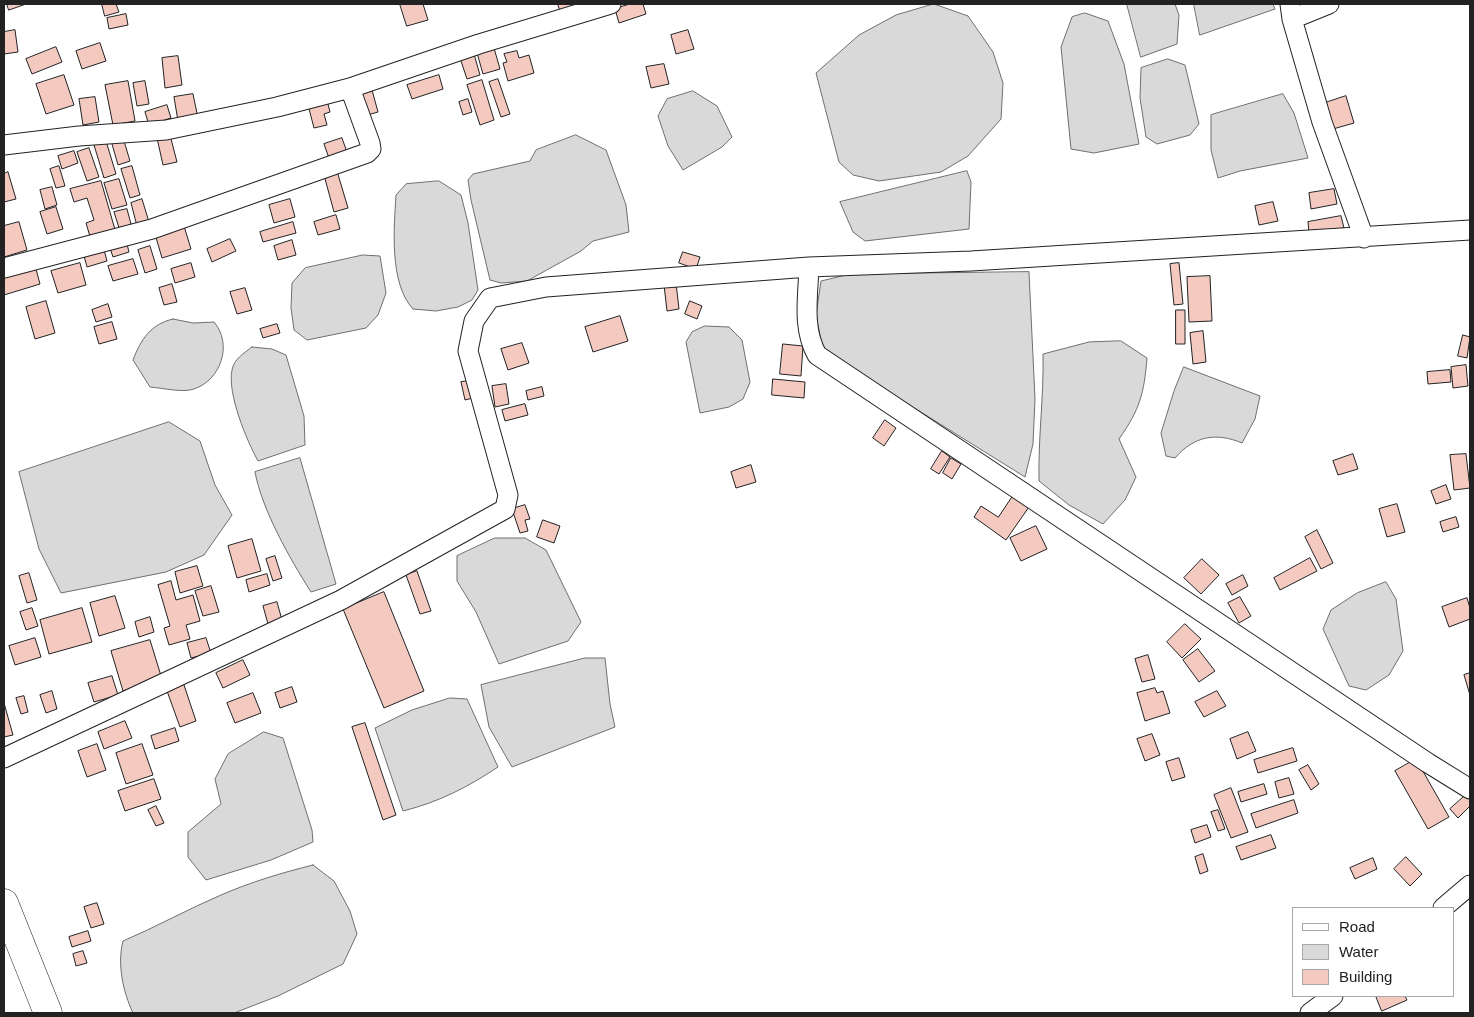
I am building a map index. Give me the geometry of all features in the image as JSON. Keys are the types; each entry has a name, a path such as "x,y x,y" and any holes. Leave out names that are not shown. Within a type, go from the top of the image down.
{"highway":[{"path":"4,903 48,1013"}],"street":[{"path":"4,145 79,136 166,130 277,107 350,88 479,44 611,4"},
{"path":"1329,4 1291,11 1322,122 1364,238"},
{"path":"4,268 68,249 152,229 367,153 370,149 370,143 350,88"},
{"path":"4,758 341,600 505,509 508,495 468,350 474,321 490,298 546,287 809,267 971,261 1470,230"},
{"path":"809,267 807,328 810,342 817,355 1428,763 1470,788"},
{"path":"1444,907 1470,885"},
{"path":"1310,1013 1332,997"}],"water":[{"path":"934,4 968,16 993,52 1003,83 1001,119 968,156 941,172 879,181 853,175 839,162 816,73 859,35 896,15"},
{"path":"1127,4 1175,4 1179,15 1177,44 1141,57"},
{"path":"1194,4 1273,4 1275,9 1200,35"},
{"path":"1085,13 1108,21 1124,64 1139,144 1094,153 1071,149 1061,47 1072,17"},
{"path":"1168,59 1185,65 1199,124 1190,135 1157,144 1146,137 1140,98 1141,68"},
{"path":"693,91 717,106 732,137 722,147 683,170 668,146 658,116 667,99"},
{"path":"1283,94 1294,113 1308,158 1240,171 1218,178 1211,150 1211,115"},
{"path":"576,135 606,150 626,205 629,232 593,241 581,251 527,281 501,283 490,280 468,180 473,174 530,161 536,150"},
{"path":"967,171 971,182 969,229 865,241 853,232 840,202"},
{"path":"439,181 461,195 468,223 478,290 472,300 458,307 436,311 413,309 405,298 397,270 394,239 396,195 406,184"},
{"path":"363,255 380,256 386,293 378,315 366,328 307,340 294,330 291,308 292,283 305,268"},
{"path":"1029,272 1035,399 1033,444 1025,477 823,351 816,315 821,281 850,274"},
{"path":"173,319 193,323 214,322 223,340 221,360 217,370 211,378 194,389 178,390 150,387 133,360 148,333 165,321"},
{"path":"705,326 729,327 742,340 750,382 743,399 729,407 700,413 686,342 692,332"},
{"path":"1121,341 1147,358 1140,401 1132,419 1119,439 1136,477 1125,500 1103,524 1069,505 1039,481 1043,354 1089,342"},
{"path":"252,347 272,349 286,355 304,416 305,445 258,461 239,417 232,392 231,380 235,363 239,357"},
{"path":"1184,367 1260,396 1255,419 1242,443 1223,438 1206,438 1190,445 1175,458 1166,456 1161,433 1174,391"},
{"path":"169,422 200,441 215,485 232,515 204,555 166,572 61,593 39,549 19,472"},
{"path":"300,458 336,584 311,592 294,565 270,518 255,472"},
{"path":"495,538 525,538 546,550 581,622 568,641 499,664 476,612 457,581 457,556"},
{"path":"1386,582 1396,599 1403,651 1389,675 1366,690 1349,686 1323,629 1331,610 1357,593"},
{"path":"585,658 605,658 610,704 615,727 512,767 489,727 481,685"},
{"path":"450,698 467,699 498,767 453,793 403,811 375,728 412,710"},
{"path":"264,732 283,738 312,830 313,842 271,860 206,880 188,857 188,832 221,804 215,779 228,754"},
{"path":"313,865 334,881 350,911 357,934 343,964 278,996 234,1013 133,1013 126,996 122,978 121,950 123,941 232,890"}],"building":[{"path":"7,4 26,4 9,10"},
{"path":"102,4 116,4 119,12 105,16"},
{"path":"400,4 423,4 428,20 407,26"},
{"path":"558,4 580,4 560,10"},
{"path":"630,4 643,4 646,14 619,23 615,9"},
{"path":"126,14 128,25 109,29 107,18"},
{"path":"15,30 18,52 4,54 4,32"},
{"path":"688,30 694,49 676,54 671,35"},
{"path":"100,43 106,61 82,69 76,51"},
{"path":"56,47 62,62 32,74 26,59"},
{"path":"494,48 500,69 483,74 477,53"},
{"path":"517,51 519,58 529,55 534,73 508,81 503,63 507,62 504,54"},
{"path":"474,54 480,75 467,79 460,58"},
{"path":"178,56 182,85 165,88 162,58"},
{"path":"664,64 669,84 651,88 646,67"},
{"path":"64,75 74,105 46,114 36,84"},
{"path":"439,75 443,89 412,99 407,85"},
{"path":"498,79 510,114 501,117 489,82"},
{"path":"482,80 494,120 480,125 467,85"},
{"path":"128,81 135,121 113,125 105,85"},
{"path":"145,81 149,104 137,106 133,83"},
{"path":"372,90 378,112 364,116 358,94"},
{"path":"193,94 198,118 178,121 174,97"},
{"path":"1346,96 1354,123 1333,129 1325,103"},
{"path":"95,97 99,122 83,125 79,99"},
{"path":"468,99 472,112 463,115 459,102"},
{"path":"327,100 330,112 324,114 327,125 314,128 308,105"},
{"path":"167,105 171,118 149,125 145,112"},
{"path":"170,135 177,162 163,165 157,138"},
{"path":"342,138 348,155 330,161 324,144"},
{"path":"106,141 116,174 104,178 94,145"},
{"path":"124,141 130,161 118,165 112,144"},
{"path":"89,148 99,177 87,181 77,152"},
{"path":"74,151 78,163 62,169 58,156"},
{"path":"59,166 65,186 56,188 50,169"},
{"path":"132,166 140,195 130,198 121,169"},
{"path":"337,171 348,208 334,212 324,175"},
{"path":"8,172 16,199 4,202 4,174"},
{"path":"119,179 127,205 112,209 104,183"},
{"path":"101,181 116,233 91,240 86,223 94,220 87,198 74,202 70,189"},
{"path":"52,187 57,205 45,209 40,190"},
{"path":"1334,189 1337,204 1311,209 1309,193"},
{"path":"142,199 149,222 137,226 131,203"},
{"path":"290,199 295,217 274,223 269,205"},
{"path":"1273,202 1278,221 1259,225 1255,206"},
{"path":"56,207 63,229 47,234 40,212"},
{"path":"127,209 132,228 120,231 114,212"},
{"path":"336,215 340,229 318,235 314,222"},
{"path":"1341,216 1344,228 1309,233 1308,222"},
{"path":"19,222 27,250 4,257 4,226"},
{"path":"293,222 296,233 263,242 260,232"},
{"path":"184,226 191,249 162,258 155,234"},
{"path":"230,239 236,251 212,262 207,249"},
{"path":"126,240 129,252 113,257 109,245"},
{"path":"292,240 296,255 278,260 274,246"},
{"path":"103,246 107,261 87,267 83,252"},
{"path":"150,246 157,269 145,273 138,250"},
{"path":"683,252 700,257 696,269 679,263"},
{"path":"133,259 138,274 113,281 108,266"},
{"path":"80,263 86,285 58,293 51,271"},
{"path":"191,263 195,277 175,283 171,269"},
{"path":"1179,263 1183,304 1174,305 1170,264"},
{"path":"36,269 40,284 4,295 4,278"},
{"path":"1210,276 1212,321 1189,322 1187,277"},
{"path":"676,283 679,309 667,311 664,285"},
{"path":"172,284 177,302 164,305 159,288"},
{"path":"245,288 252,310 237,314 230,292"},
{"path":"46,301 55,333 35,339 26,307"},
{"path":"690,301 702,306 697,319 685,314"},
{"path":"108,304 112,317 96,322 92,310"},
{"path":"1176,310 1185,310 1185,344 1176,344"},
{"path":"620,316 628,341 593,352 585,327"},
{"path":"112,322 117,339 99,344 94,327"},
{"path":"277,324 280,333 263,338 260,329"},
{"path":"1203,331 1206,362 1193,364 1190,333"},
{"path":"1463,335 1470,337 1467,358 1458,356"},
{"path":"522,343 529,363 508,370 501,349"},
{"path":"783,344 803,346 801,376 780,374"},
{"path":"1466,365 1468,386 1453,388 1451,367"},
{"path":"1450,370 1451,382 1428,384 1427,372"},
{"path":"773,379 805,382 804,398 772,395"},
{"path":"469,381 473,398 465,400 461,382"},
{"path":"506,384 509,404 495,407 492,386"},
{"path":"542,387 544,396 528,400 526,391"},
{"path":"525,404 528,415 505,421 502,410"},
{"path":"885,420 896,428 884,446 873,438"},
{"path":"942,451 950,457 939,474 931,469"},
{"path":"1353,454 1358,469 1338,475 1333,461"},
{"path":"1466,454 1470,488 1454,490 1450,455"},
{"path":"951,458 961,464 952,479 943,473"},
{"path":"751,465 756,482 736,488 731,472"},
{"path":"1446,485 1451,499 1436,504 1431,491"},
{"path":"1015,493 1031,504 1006,540 974,517 981,506 998,517"},
{"path":"1397,504 1405,532 1387,537 1379,509"},
{"path":"525,505 530,519 525,520 528,531 520,533 512,509"},
{"path":"1456,517 1459,527 1443,532 1440,522"},
{"path":"543,520 560,526 554,543 537,537"},
{"path":"1036,526 1047,549 1021,561 1010,538"},
{"path":"1317,530 1333,563 1321,569 1305,537"},
{"path":"252,539 261,571 237,578 228,546"},
{"path":"275,556 282,578 273,581 266,559"},
{"path":"1310,558 1317,571 1280,590 1274,578"},
{"path":"1202,559 1219,575 1201,594 1184,578"},
{"path":"197,566 203,586 180,593 175,572"},
{"path":"417,571 431,611 420,614 406,575"},
{"path":"29,573 37,600 27,603 19,576"},
{"path":"267,574 270,585 249,592 246,580"},
{"path":"1243,575 1248,586 1232,595 1226,584"},
{"path":"171,581 176,600 193,595 200,621 186,625 190,639 169,645 164,628 170,626 158,585"},
{"path":"211,586 219,612 203,616 195,591"},
{"path":"384,592 424,691 384,708 343,609"},
{"path":"115,596 125,628 99,636 90,603"},
{"path":"1240,597 1251,616 1239,623 1228,603"},
{"path":"1467,598 1470,608 1470,619 1449,627 1442,607"},
{"path":"277,602 282,620 268,624 263,606"},
{"path":"32,608 38,626 26,630 20,612"},
{"path":"82,608 92,642 49,654 40,620"},
{"path":"150,617 154,632 139,637 135,622"},
{"path":"1185,624 1201,639 1182,658 1167,642"},
{"path":"35,638 41,657 15,665 9,646"},
{"path":"206,638 211,653 191,658 187,643"},
{"path":"150,640 162,679 123,691 111,651"},
{"path":"1198,649 1215,671 1199,682 1183,660"},
{"path":"1148,655 1155,679 1142,682 1135,659"},
{"path":"243,660 250,675 223,688 216,673"},
{"path":"1470,673 1470,695 1464,675"},
{"path":"112,676 118,695 94,702 88,683"},
{"path":"184,685 196,721 180,727 167,691"},
{"path":"292,687 297,702 280,708 275,693"},
{"path":"1155,688 1157,693 1163,691 1170,713 1145,721 1137,693"},
{"path":"52,691 57,709 46,713 40,695"},
{"path":"1217,691 1226,706 1204,717 1195,702"},
{"path":"253,693 261,713 235,723 227,703"},
{"path":"24,696 28,712 21,714 16,698"},
{"path":"4,703 13,735 4,737"},
{"path":"125,721 132,738 104,749 98,732"},
{"path":"365,723 396,815 383,820 352,727"},
{"path":"175,728 179,741 155,749 151,736"},
{"path":"1248,732 1256,751 1237,759 1230,739"},
{"path":"1152,734 1160,755 1145,761 1137,739"},
{"path":"97,744 106,770 87,777 78,751"},
{"path":"142,744 153,775 126,784 116,753"},
{"path":"1293,748 1297,761 1258,773 1254,760"},
{"path":"1179,758 1185,777 1172,781 1166,762"},
{"path":"1416,759 1449,817 1428,829 1395,771"},
{"path":"1308,765 1319,784 1311,790 1299,770"},
{"path":"1289,778 1294,794 1279,798 1275,782"},
{"path":"154,779 161,799 125,811 118,791"},
{"path":"1264,784 1267,794 1241,802 1238,792"},
{"path":"1231,788 1248,832 1231,838 1214,795"},
{"path":"1467,794 1470,797 1470,806 1458,818 1450,809"},
{"path":"1294,800 1298,813 1256,828 1251,814"},
{"path":"156,806 164,823 156,826 148,810"},
{"path":"1218,810 1225,829 1218,831 1211,812"},
{"path":"1207,825 1211,837 1195,843 1191,830"},
{"path":"1271,835 1276,848 1241,860 1236,847"},
{"path":"1203,854 1208,871 1200,874 1195,857"},
{"path":"1406,857 1422,874 1410,886 1394,869"},
{"path":"1373,858 1377,869 1355,879 1350,868"},
{"path":"97,903 104,924 91,928 84,907"},
{"path":"88,931 91,941 72,947 69,937"},
{"path":"83,951 87,963 76,966 73,954"},
{"path":"1376,997 1406,997 1407,1000 1382,1011"}]}
